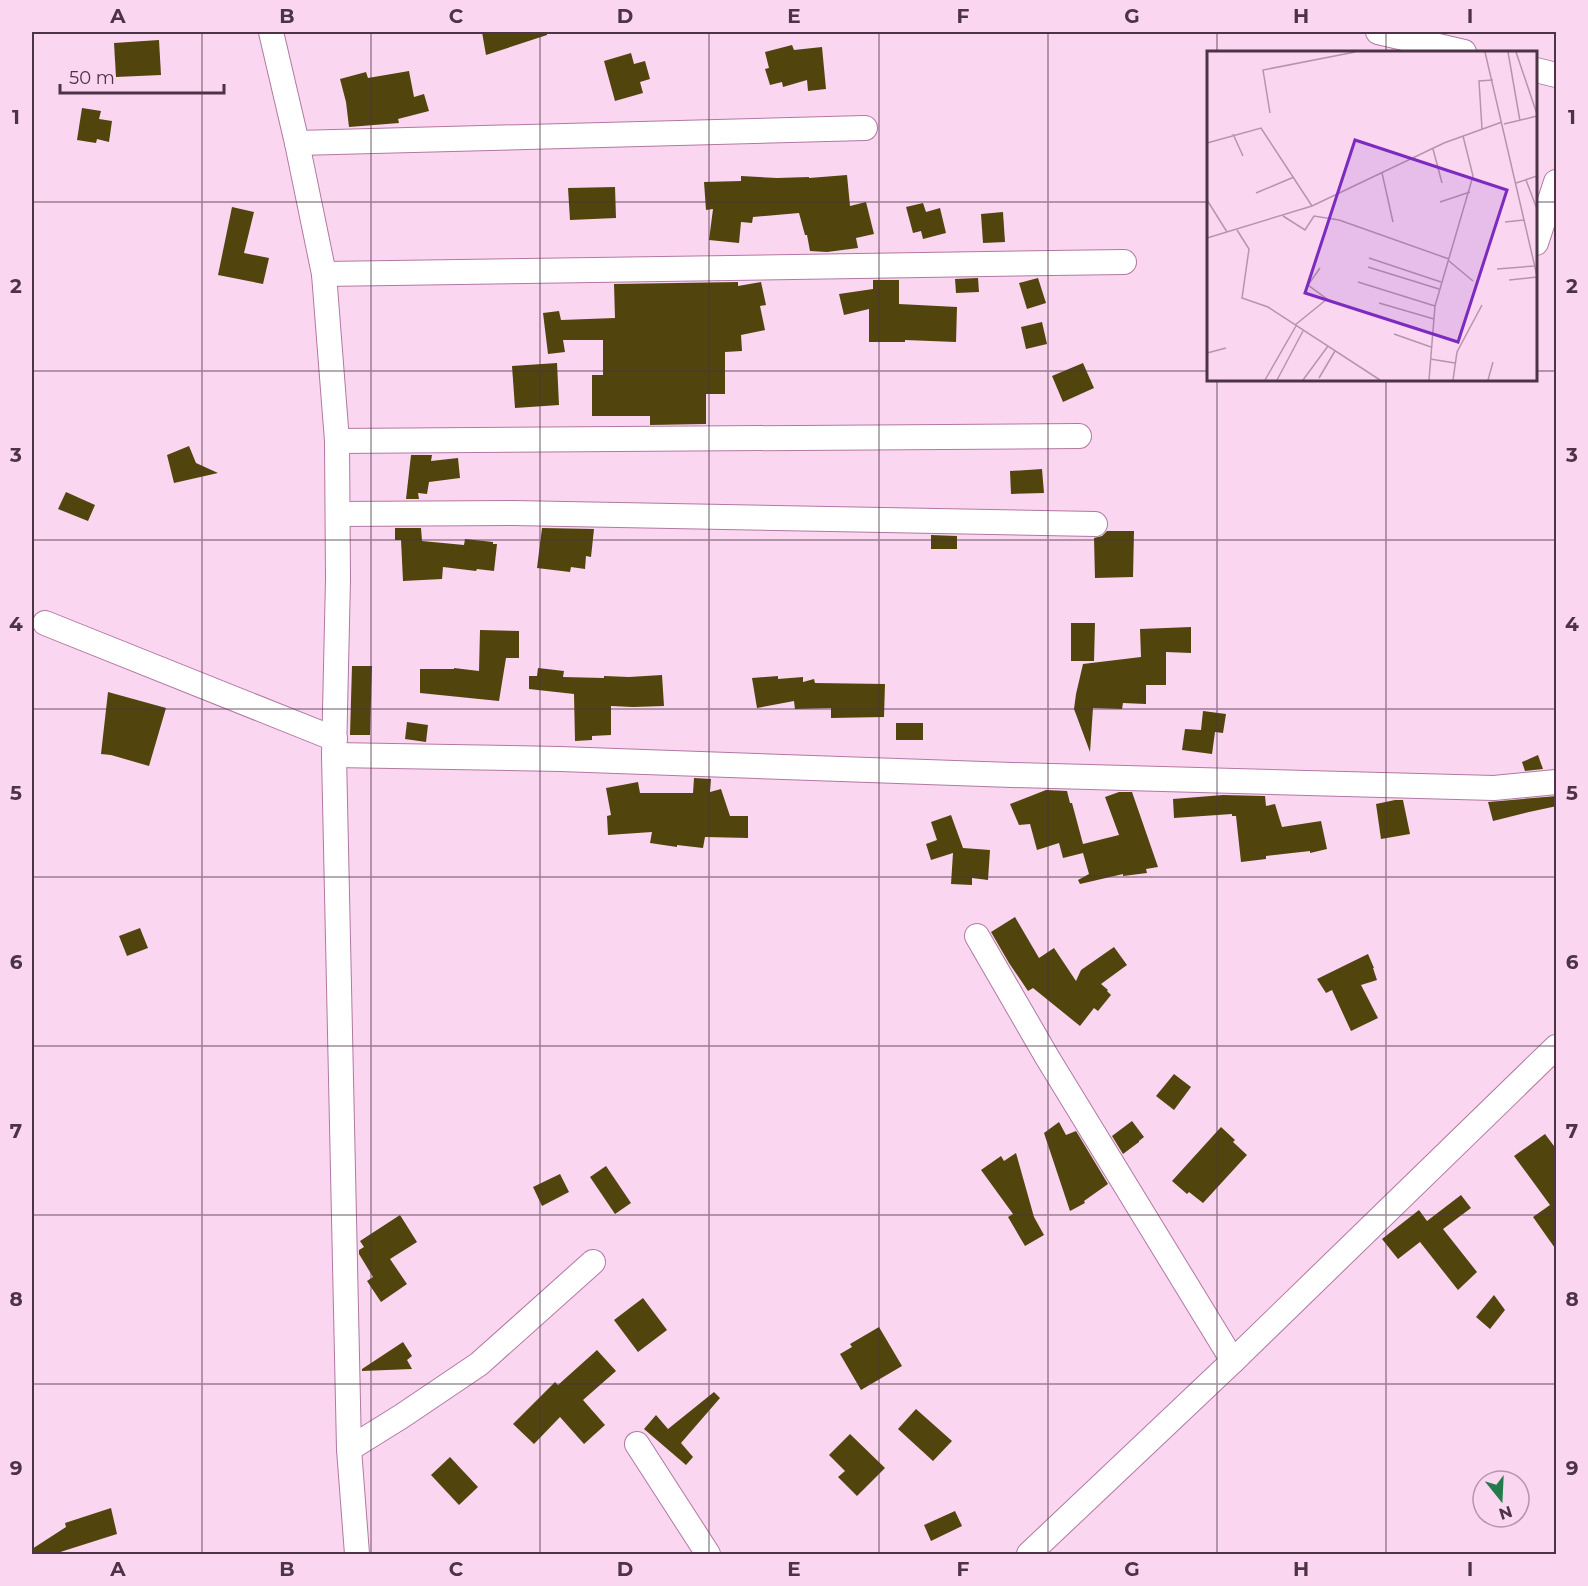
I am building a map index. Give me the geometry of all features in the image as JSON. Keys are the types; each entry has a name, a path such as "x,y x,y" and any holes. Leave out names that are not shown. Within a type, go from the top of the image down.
{"street":[{"path":"271,32 324,274 337,441 338,579 334,747 349,1449 357,1554"},
{"path":"1378,32 1460,51"},
{"path":"1537,70 1557,75"},
{"path":"297,143 865,128"},
{"path":"1537,240 1557,182"},
{"path":"324,274 1124,262"},
{"path":"337,441 1078,435"},
{"path":"338,514 525,514 1095,524"},
{"path":"45,623 334,747 572,760 1012,775 1494,788 1557,782"},
{"path":"977,936 1047,1057 1233,1361"},
{"path":"1029,1554 1233,1361 1557,1047"},
{"path":"349,1449 479,1364 593,1262"},
{"path":"637,1444 708,1554"}],"building":[{"path":"482,32 547,32 547,35 486,55"},
{"path":"159,40 161,75 116,77 114,43"},
{"path":"792,45 794,50 822,47 826,89 808,91 807,80 783,87 782,82 770,85 765,69 769,68 765,52"},
{"path":"631,53 634,64 645,61 650,79 640,82 643,93 615,101 604,61"},
{"path":"409,71 414,97 424,94 429,111 398,119 399,123 349,127 340,79 366,72 368,78"},
{"path":"82,108 101,111 99,119 112,121 109,142 97,139 96,143 77,140"},
{"path":"847,175 850,206 866,202 874,234 856,238 858,248 827,252 810,251 799,213 753,217 752,223 741,222 739,243 709,240 713,209 706,210 704,182 741,181 741,176 809,178"},
{"path":"615,187 616,218 570,220 568,188"},
{"path":"923,203 926,212 940,208 946,233 923,239 921,231 913,233 906,207"},
{"path":"232,207 254,212 244,253 269,258 263,284 218,275"},
{"path":"1003,212 1005,242 983,243 981,214"},
{"path":"978,278 979,292 956,293 955,279"},
{"path":"1038,278 1046,303 1027,309 1019,283"},
{"path":"873,280 899,280 899,304 957,307 956,342 905,340 905,342 869,342 869,309 844,315 839,294 873,289"},
{"path":"738,282 738,286 761,282 766,305 760,306 765,330 741,335 742,351 725,352 725,394 706,394 706,424 650,425 650,416 592,416 592,375 603,375 603,340 563,340 565,352 548,354 543,313 559,311 561,320 615,318 614,284"},
{"path":"1042,322 1047,344 1026,349 1021,327"},
{"path":"557,363 559,405 515,408 512,366"},
{"path":"1083,363 1094,388 1063,402 1052,376"},
{"path":"189,446 196,463 218,473 174,483 167,455"},
{"path":"411,455 432,455 431,461 458,458 460,478 429,482 427,494 418,493 419,499 406,499"},
{"path":"1042,469 1044,493 1011,494 1010,471"},
{"path":"66,492 95,505 88,521 58,509"},
{"path":"395,528 421,528 422,541 464,545 465,539 493,542 497,544 494,571 443,567 442,579 403,581 401,540 395,540"},
{"path":"542,528 594,529 591,557 586,556 585,569 571,567 570,572 537,568"},
{"path":"1107,531 1134,531 1133,577 1095,578 1094,538 1102,536"},
{"path":"931,535 957,536 957,549 931,549"},
{"path":"1071,623 1095,623 1094,661 1071,661"},
{"path":"1191,627 1191,653 1166,652 1166,685 1146,685 1146,704 1123,703 1122,709 1093,708 1090,752 1074,709 1083,664 1141,657 1140,629"},
{"path":"480,630 519,631 519,658 506,658 499,701 420,693 420,669 454,668 479,671"},
{"path":"352,666 372,666 370,735 350,735"},
{"path":"538,668 564,671 563,677 604,678 604,676 662,675 664,706 611,706 611,735 592,736 592,740 575,741 574,694 529,689 529,676 537,676"},
{"path":"778,676 778,679 803,677 803,682 814,679 815,683 885,684 884,717 831,718 831,708 795,709 794,701 757,708 752,678"},
{"path":"108,692 166,708 149,766 101,754"},
{"path":"1203,711 1226,714 1223,733 1215,732 1212,754 1182,750 1185,729 1201,730"},
{"path":"407,722 428,725 426,742 405,739"},
{"path":"896,723 923,723 923,740 896,740"},
{"path":"1538,755 1543,769 1525,771 1522,762"},
{"path":"694,778 711,779 710,792 721,789 730,816 748,816 748,838 705,837 703,848 650,843 652,832 608,835 607,816 611,815 606,788 638,782 640,793 693,793"},
{"path":"1046,790 1067,791 1083,844 1119,835 1105,797 1119,792 1132,792 1158,867 1146,869 1147,873 1123,876 1123,874 1080,884 1078,880 1089,874 1083,853 1063,858 1059,843 1037,850 1030,824 1019,825 1010,804"},
{"path":"1223,795 1265,796 1266,806 1275,804 1282,827 1321,821 1327,849 1310,853 1310,851 1266,856 1266,859 1241,862 1236,816 1232,814 1174,818 1173,799"},
{"path":"1557,796 1557,806 1493,821 1488,802"},
{"path":"1403,800 1410,834 1381,839 1376,804"},
{"path":"951,815 963,848 990,850 988,880 972,878 972,885 951,884 953,853 931,860 926,844 937,840 931,822"},
{"path":"1015,917 1039,958 1054,948 1076,981 1081,970 1114,947 1127,965 1101,984 1111,995 1098,1011 1094,1008 1080,1026 1033,988 1028,991 1009,963 991,932"},
{"path":"140,928 148,948 127,956 119,936"},
{"path":"1368,954 1377,980 1361,985 1378,1018 1351,1031 1332,990 1326,993 1317,979"},
{"path":"1174,1074 1191,1087 1174,1110 1156,1096"},
{"path":"1132,1121 1144,1137 1123,1154 1112,1136"},
{"path":"1059,1122 1066,1135 1076,1131 1108,1184 1084,1201 1085,1203 1070,1211 1044,1133"},
{"path":"1221,1127 1247,1155 1203,1203 1189,1192 1187,1194 1172,1181"},
{"path":"1545,1134 1557,1150 1557,1251 1533,1217 1550,1205 1514,1156"},
{"path":"1016,1153 1034,1217 1044,1235 1025,1246 1008,1217 1013,1214 981,1170 1001,1156 1004,1161"},
{"path":"606,1166 631,1203 615,1214 590,1177"},
{"path":"560,1174 569,1192 542,1206 533,1187"},
{"path":"1461,1195 1471,1208 1443,1229 1477,1272 1458,1290 1420,1242 1398,1259 1382,1239 1419,1210 1427,1221"},
{"path":"400,1215 417,1242 390,1259 407,1284 381,1302 367,1281 373,1277 359,1254 359,1250 364,1247 360,1241"},
{"path":"1494,1295 1505,1310 1490,1329 1476,1317"},
{"path":"643,1298 667,1330 638,1352 614,1320"},
{"path":"879,1327 902,1366 861,1390 840,1354 852,1347 850,1344"},
{"path":"403,1342 412,1356 407,1360 412,1369 362,1371 362,1369"},
{"path":"597,1350 616,1371 583,1400 605,1425 584,1444 560,1417 534,1444 513,1424 555,1382 558,1385"},
{"path":"714,1392 720,1398 681,1443 693,1457 686,1465 644,1429 656,1415 668,1429"},
{"path":"916,1409 952,1441 933,1461 898,1429"},
{"path":"850,1434 885,1468 857,1496 838,1477 845,1471 829,1455"},
{"path":"450,1457 478,1487 459,1505 431,1475"},
{"path":"111,1508 117,1534 54,1554 32,1554 32,1549 66,1527 65,1523"},
{"path":"955,1511 962,1526 931,1541 924,1525"}]}
